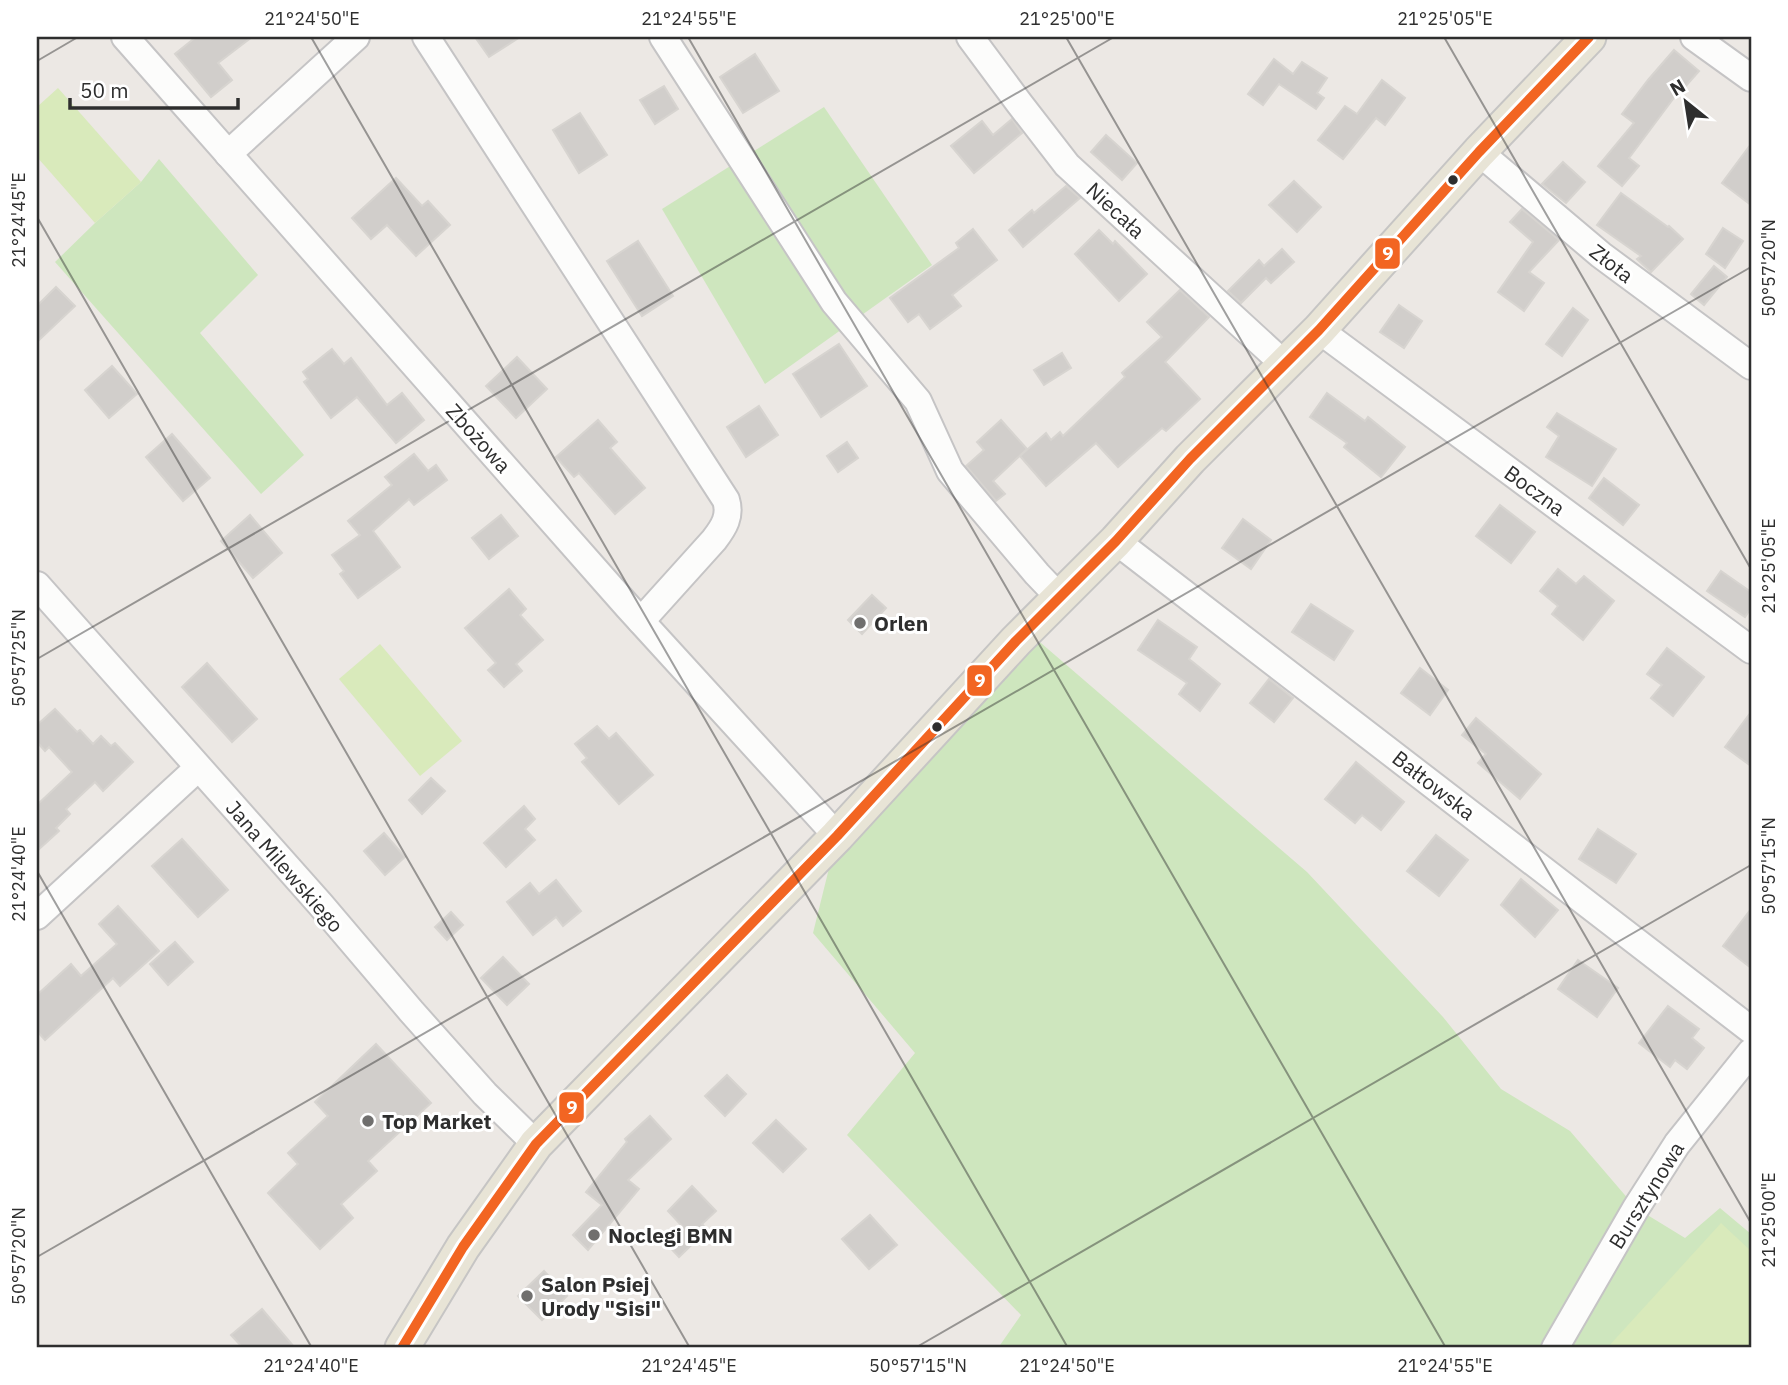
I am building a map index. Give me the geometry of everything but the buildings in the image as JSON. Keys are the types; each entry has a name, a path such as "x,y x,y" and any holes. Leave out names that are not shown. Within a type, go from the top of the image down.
{"main road":[{"path":"407,1346 463,1247 536,1144 837,836 1059,597 1116,541 1190,458 1319,330 1479,152 1590,37"}],"street":[{"name":"Zbożowa","path":"125,37 641,621 837,836"},
{"path":"228,153 356,37"},
{"path":"426,37 729,508 724,527 641,621"},
{"path":"663,37 834,302 918,401 950,471 1059,597"},
{"name":"Niecała","path":"970,37 1067,165 1284,364"},
{"path":"1694,37 1751,78"},
{"name":"Złota","path":"1479,152 1601,255 1751,366"},
{"name":"Boczna","path":"1319,330 1751,650"},
{"name":"Bałtowska","path":"1116,541 1751,1030"},
{"name":"Jana Milewskiego","path":"37,585 485,1094 536,1144"},
{"path":"37,916 198,768"},
{"name":"Bursztynowa","path":"1555,1348 1636,1208 1677,1144 1751,1052"}],"green space":[{"path":"58,88 141,182 95,223 37,157 37,107"},
{"path":"824,107 932,265 765,384 662,209"},
{"path":"159,159 258,275 200,333 304,455 261,494 55,262 141,182"},
{"path":"1027,631 1307,872 1443,1017 1501,1089 1570,1131 1636,1208 1685,1238 1720,1208 1751,1234 1751,1348 998,1348 1021,1315 847,1135 915,1053 813,933 837,836"},
{"path":"380,644 462,741 420,776 339,679"},
{"path":"1721,1223 1751,1251 1751,1348 1607,1348"}],"transit line":[{"name":"9","path":"402,1348 463,1247 536,1144 837,836 1016,641 1116,541 1190,459 1319,330 1479,152 1589,37"}],"place":[{"name":"Orlen","path":"860,623"},
{"name":"Top Market","path":"368,1121"},
{"name":"Noclegi BMN","path":"594,1235"},
{"name":"Salon Psiej Urody \"Sisi\"","path":"527,1296"}]}
